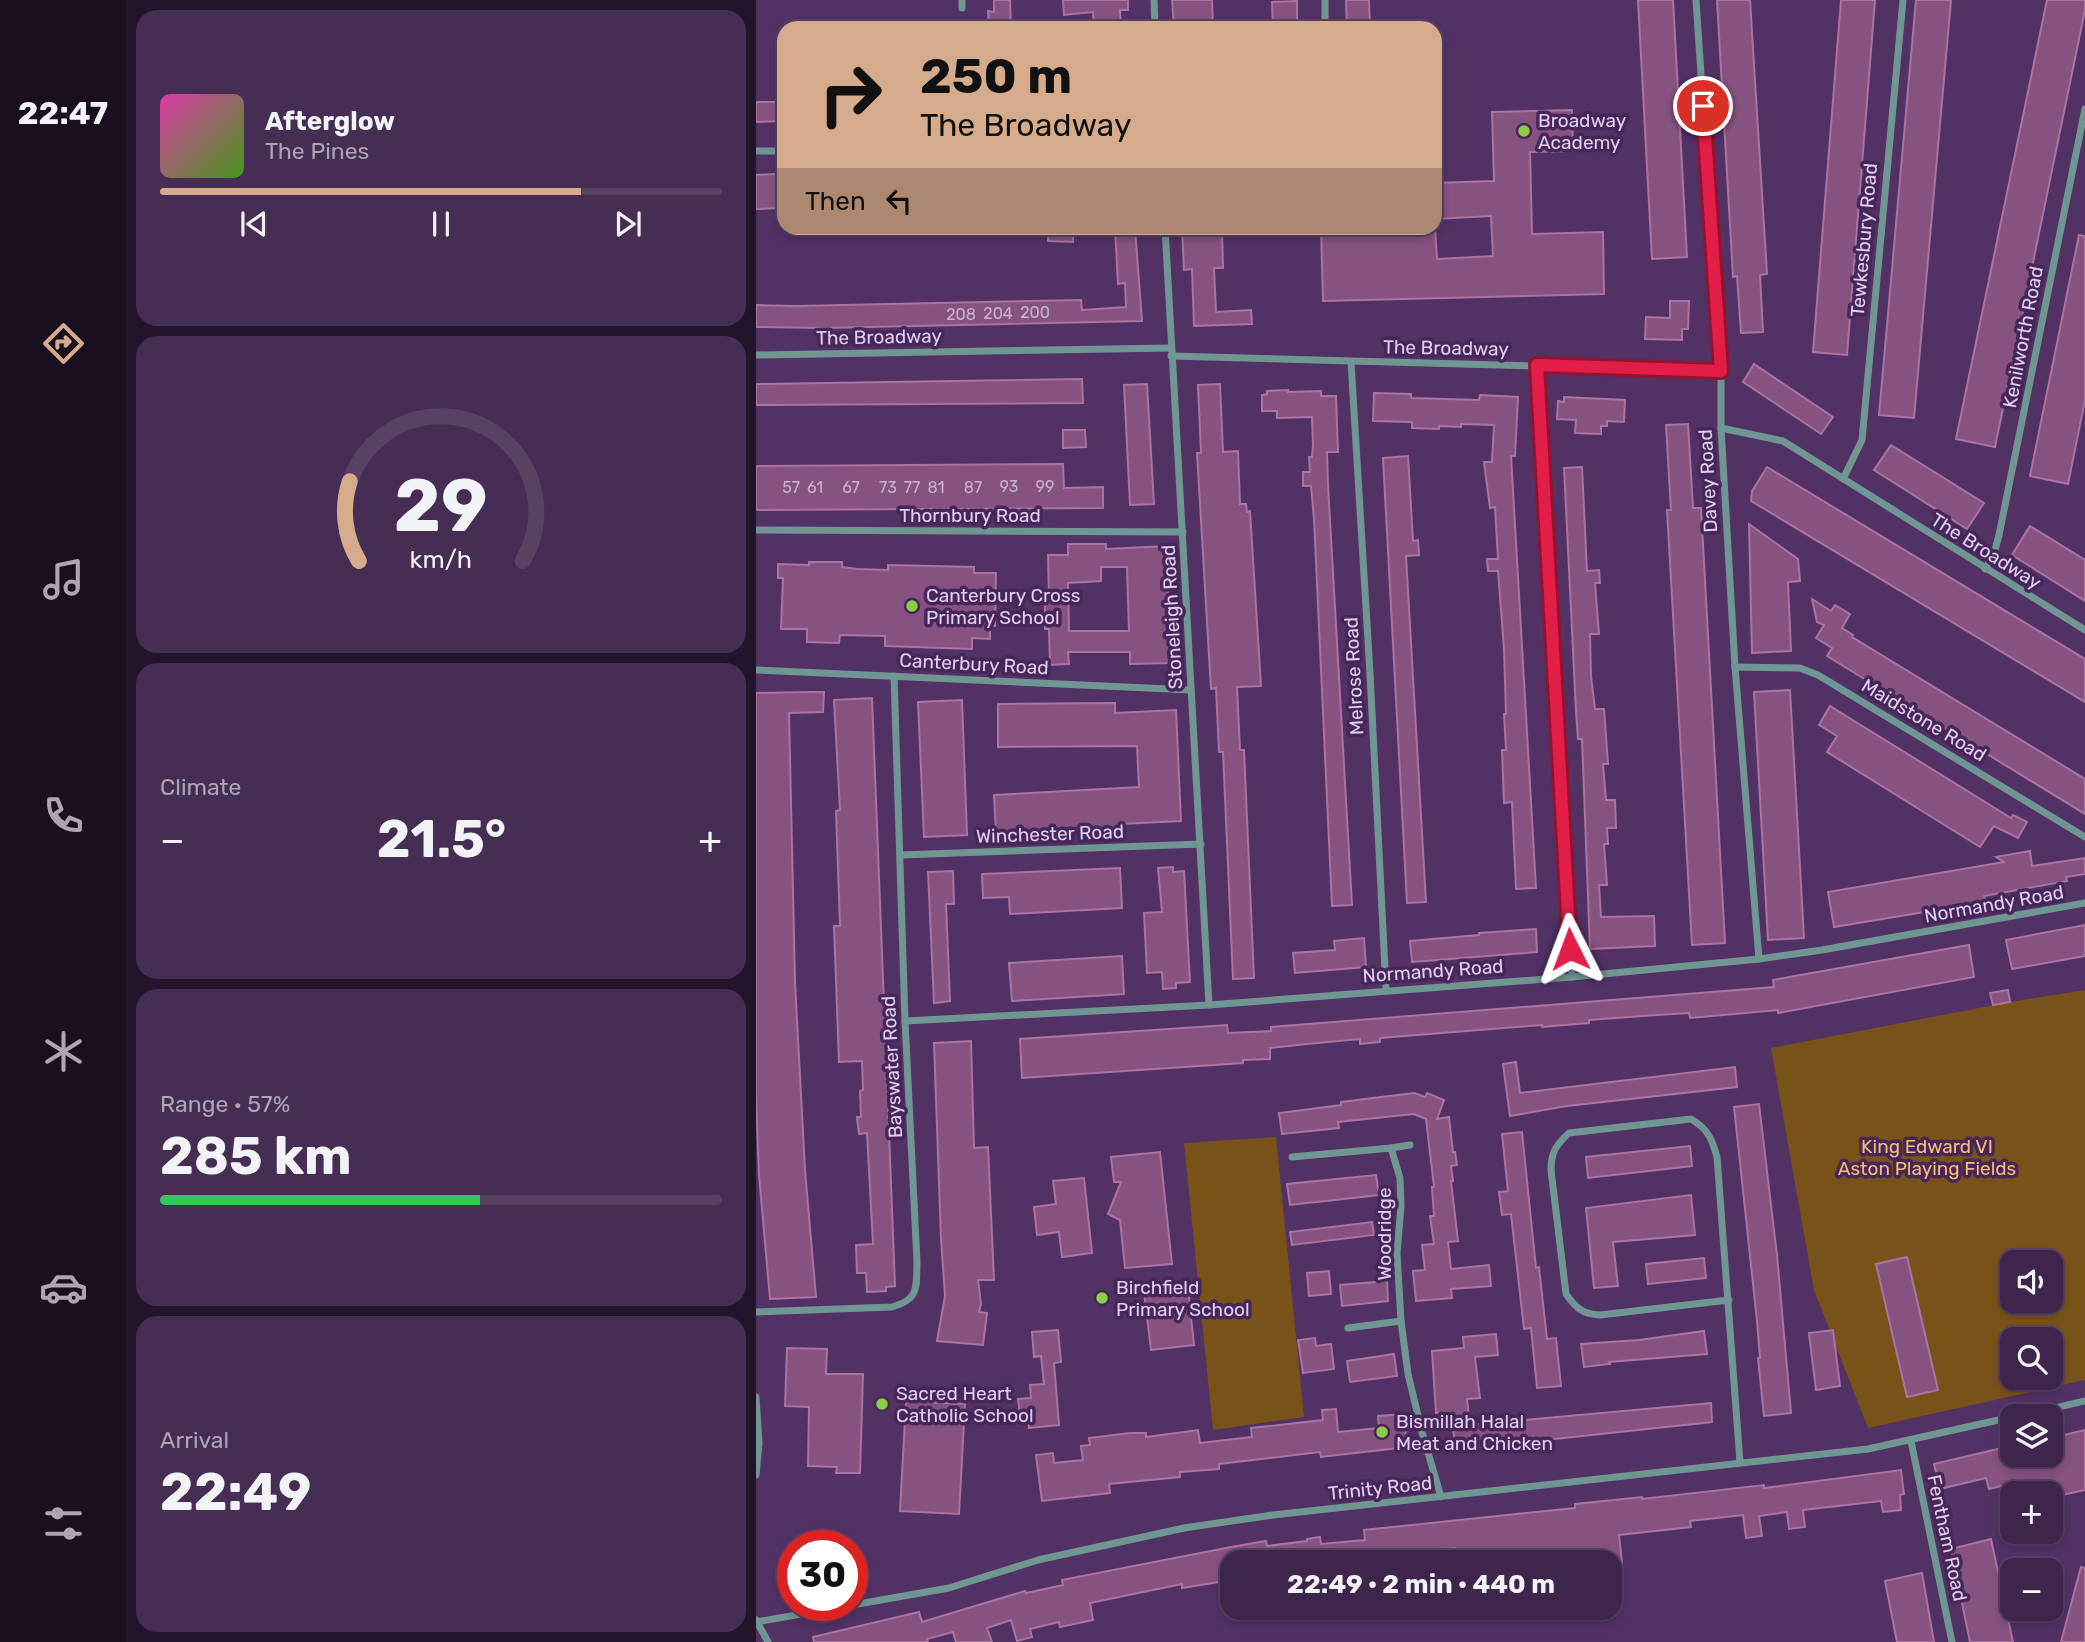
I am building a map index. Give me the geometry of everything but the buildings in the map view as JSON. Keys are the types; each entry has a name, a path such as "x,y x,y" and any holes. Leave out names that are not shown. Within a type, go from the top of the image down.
{"street":[{"path":"1154,0 1155,21"},
{"path":"1325,0 1325,21"},
{"name":"Davey Road","path":"1696,0 1721,371 1721,428 1735,667 1759,959"},
{"name":"Tewkesbury Road","path":"1843,480 1862,440 1903,0"},
{"name":"Kenilworth Road","path":"1986,569 1994,554 1999,535 2085,109"},
{"path":"756,151 777,151"},
{"name":"Stoneleigh Road","path":"1165,235 1209,1005"},
{"name":"The Broadway","path":"756,355 1171,352 1350,362 1721,371"},
{"name":"Melrose Road","path":"1350,362 1370,673 1386,989"},
{"path":"1537,365 1572,977"},
{"name":"The Broadway","path":"1721,428 1783,441 2085,630"},
{"name":"Thornbury Road","path":"756,530 1183,532"},
{"name":"Maidstone Road","path":"1735,667 1800,668 1818,675 2085,837"},
{"name":"Canterbury Road","path":"756,670 1191,690"},
{"name":"Bayswater Road","path":"756,1312 892,1307 906,1303 916,1291 894,676"},
{"name":"Winchester Road","path":"901,855 1201,844"},
{"name":"Normandy Road","path":"905,1021 1209,1005 1386,989 1572,977 1759,959 2085,904"},
{"path":"1729,1300 1600,1315 1587,1314 1576,1309 1566,1294 1551,1170 1551,1154 1558,1143 1569,1133 1691,1118 1711,1136 1717,1157 1729,1300 1740,1462"},
{"path":"1292,1157 1410,1145"},
{"name":"Woodridge","path":"1391,1148 1400,1178 1401,1206 1397,1253 1401,1321 1408,1374 1441,1497"},
{"path":"1348,1328 1401,1321"},
{"path":"756,1397 759,1443 756,1475"},
{"path":"2063,1406 2085,1401"},
{"name":"Trinity Road","path":"756,1621 949,1588 1038,1560 1184,1528 1273,1515 1868,1449 2000,1421"},
{"name":"Fentham Road","path":"1911,1441 1952,1642"},
{"path":"756,1621 768,1642"}],"green space":[{"name":"King Edward VI Aston Playing Fields","path":"2085,990 2085,1380 2063,1385 2063,1327 2000,1327 2000,1390 2040,1390 1868,1428 1814,1290 1771,1048"},
{"path":"1276,1137 1304,1417 1213,1430 1184,1143"}],"place":[{"name":"Broadway Academy","path":"1524,131"},
{"name":"Canterbury Cross Primary School","path":"912,606"},
{"name":"Birchfield Primary School","path":"1102,1298"},
{"name":"Sacred Heart Catholic School","path":"882,1404"},
{"name":"Bismillah Halal Meat and Chicken","path":"1382,1432"}],"route":[{"path":"1570,949 1537,365 1721,371 1703,106"}]}
